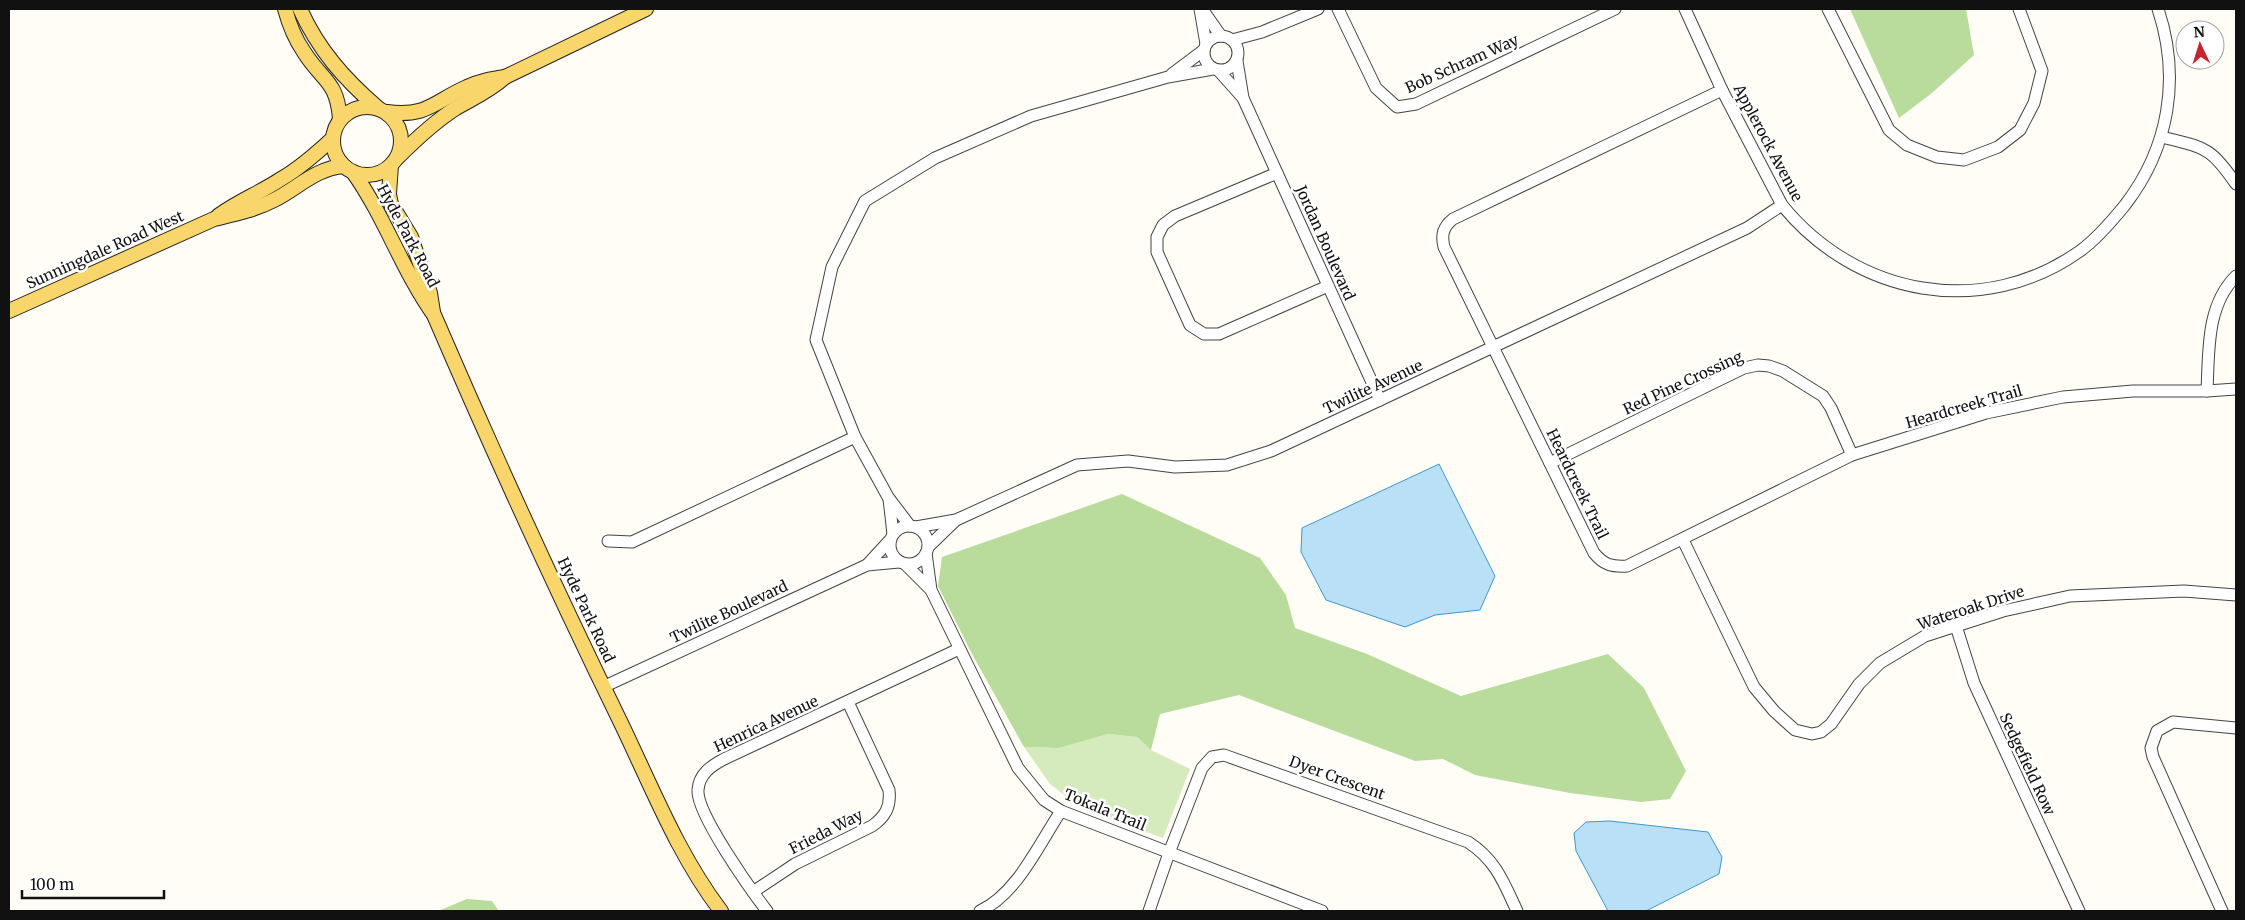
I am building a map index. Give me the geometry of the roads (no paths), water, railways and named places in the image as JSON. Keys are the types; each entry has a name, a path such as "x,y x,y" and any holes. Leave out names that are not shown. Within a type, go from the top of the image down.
{"main road":[{"path":"285,9 295,37 304,53 337,95 340,119"},
{"path":"300,9 310,30 330,60 399,129 401,148 394,162"},
{"path":"505,77 491,90 442,118 420,135 394,162 373,174 348,169 333,149 335,128 340,119 357,108 405,114 419,113 467,86 505,77 646,9"},
{"name":"Sunningdale Road West","path":"214,219 236,202 282,179 312,157 333,138"},
{"name":"Hyde Park Road","path":"394,162 389,194 391,204 411,237 430,293 434,316"},
{"name":"Hyde Park Road","path":"348,169 373,201 417,292 434,316 603,687 670,824 697,874 721,911"},
{"name":"Sunningdale Road West","path":"9,311 214,219 260,207 275,200 320,171 348,169"}],"street":[{"path":"1201,9 1226,38 1237,56"},
{"path":"1201,9 1205,61 1215,70"},
{"path":"1168,77 1215,37 1226,38 1262,32 1318,9"},
{"name":"Bob Schram Way","path":"1338,9 1376,88 1397,107 1416,104 1615,9"},
{"name":"Applerock Avenue","path":"1685,9 1722,90 1782,205 1796,222 1818,243 1870,274 1898,284 1926,289 1987,288 2026,279 2055,266 2081,250 2102,231 2138,188 2152,164 2167,116 2167,52 2158,9"},
{"path":"1828,9 1888,130 1907,146 1937,157 1964,160 1998,147 2020,130 2034,103 2042,71 2019,9"},
{"path":"888,497 892,537 891,552 902,563 918,562 927,550 925,535 913,526 888,497 856,437 816,340 832,267 865,201 935,158 1031,116 1168,77 1229,69 1237,56 1262,32"},
{"name":"Jordan Boulevard","path":"1237,56 1243,98 1380,400"},
{"name":"Jordan Boulevard","path":"1215,70 1243,98"},
{"name":"Heardcreek Trail","path":"1722,90 1453,219 1447,224 1442,238 1444,247 1492,348 1594,553 1601,562 1612,567 1627,566 1852,456 1986,413 2063,397 2133,390 2207,391 2236,389"},
{"path":"2162,137 2204,148 2220,160 2236,184"},
{"path":"1277,173 1175,216 1163,225 1157,237 1157,252 1190,325 1204,334 1220,334 1328,286"},
{"name":"Twilite Avenue","path":"913,526 956,520 1077,465 1128,462 1175,467 1227,465 1271,452 1747,228 1782,205"},
{"path":"2207,391 2215,307 2228,284 2236,276"},
{"name":"Red Pine Crossing","path":"1550,463 1714,382 1744,368 1758,365 1769,366 1783,371 1823,396 1832,408 1852,456"},
{"path":"608,541 632,542 856,437"},
{"name":"Twilite Avenue","path":"927,550 956,520"},
{"path":"892,537 898,529 913,526"},
{"name":"Twilite Boulevard","path":"867,565 892,537"},
{"name":"Wateroak Drive","path":"1683,540 1754,687 1784,721 1795,730 1812,734 1821,732 1831,724 1859,684 1880,663 1925,636 2003,611 2070,596 2184,591 2236,595"},
{"name":"Tokala Trail","path":"927,550 931,590 1018,768 1044,800 1061,811 1322,911"},
{"name":"Twilite Boulevard","path":"603,687 867,565 902,563"},
{"name":"Tokala Trail","path":"902,563 931,590"},
{"name":"Sedgefield Row","path":"1956,626 1974,682 2079,911"},
{"name":"Henrica Avenue","path":"766,911 704,814 698,791 700,782 711,766 959,649"},
{"name":"Frieda Way","path":"753,892 795,864 872,826 887,811 890,802 889,790 848,702"},
{"path":"2222,911 2151,748 2157,731 2173,722 2236,728"},
{"name":"Dyer Crescent","path":"1169,852 1206,762 1218,755 1231,756 1468,842 1490,860 1518,911"},
{"path":"980,911 1002,898 1013,886 1061,811"},
{"path":"1149,911 1169,852"}],"water":[{"path":"1439,464 1495,576 1480,610 1435,615 1405,627 1326,600 1301,552 1302,528"},
{"path":"1610,821 1708,832 1722,857 1719,874 1646,911 1608,911 1576,851 1574,833 1586,822"}]}
